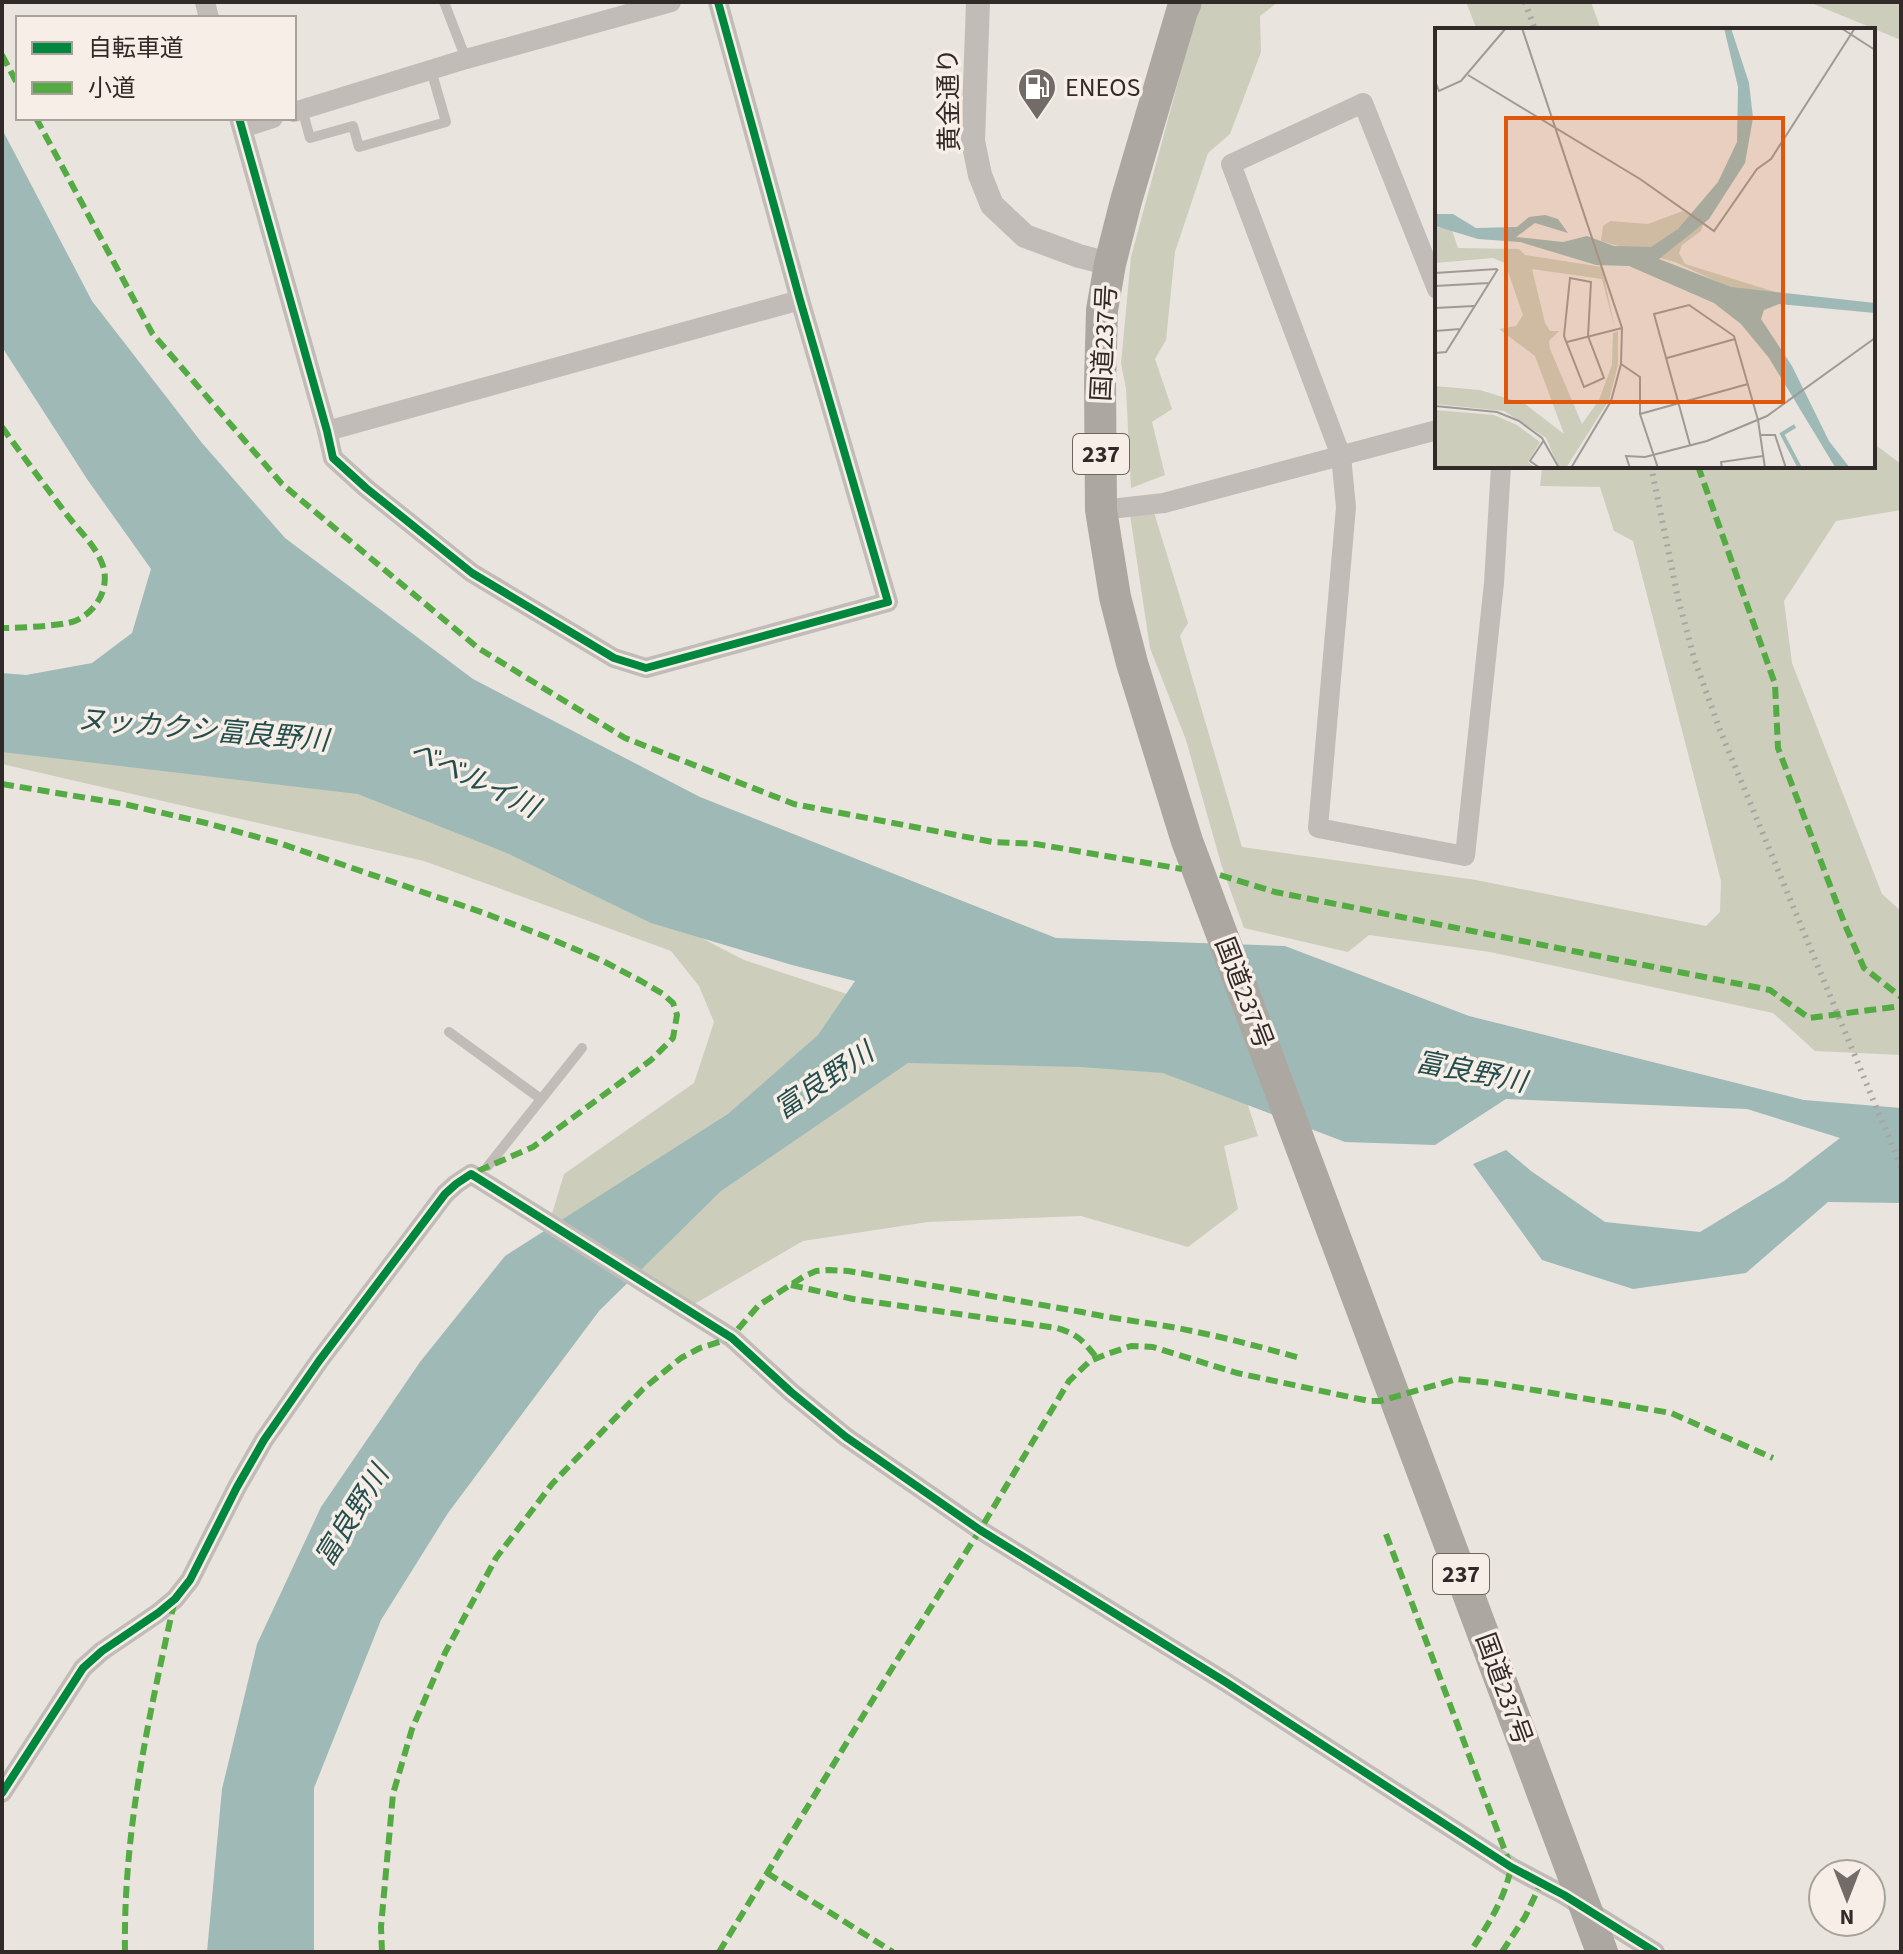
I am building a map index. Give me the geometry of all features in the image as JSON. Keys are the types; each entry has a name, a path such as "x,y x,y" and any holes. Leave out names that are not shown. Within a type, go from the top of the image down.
{"highway":[{"name":"国道237号","path":"1186,2 1126,201 1102,310 1101,510 1115,597 1187,841 1602,1952"}],"street":[{"path":"298,110 671,2"},
{"path":"260,120 240,123 333,458 472,573 614,658 646,668 888,602 718,2"},
{"name":"黄金通り","path":"978,2 973,141 980,175 992,205 1025,236 1110,264"},
{"path":"1435,284 1363,103 1231,164 1341,456 1346,507 1318,828 1465,856 1492,597 1501,468"},
{"path":"327,431 800,300"},
{"path":"1101,510 1164,503 1435,431"},
{"path":"2,1793 83,1668 167,1606 190,1580 264,1440 319,1361 445,1194 471,1174 488,1175 732,1338 846,1437 980,1530 1224,1681 1511,1867 1564,1895 1655,1952"}],"lane":[{"path":"444,2 466,59"},
{"path":"298,110 310,138 353,126 359,147 446,122 431,70"},
{"path":"449,1032 541,1099"},
{"path":"488,1175 541,1099 582,1048"}],"green space":[{"path":"1204,2 1278,2 1260,16 1261,52 1230,134 1208,153 1175,252 1166,340 1155,359 1172,409 1152,422 1165,475 1131,488 1126,389 1121,363 1131,257 1196,15"},
{"path":"1466,2 1591,2 1600,28 1476,28"},
{"path":"1809,2 1901,2 1901,40"},
{"path":"1875,444 1901,464 1901,510 1836,521 1784,601 1792,663 1882,894 1901,911 1901,1055 1815,1051 1773,1013 1490,952 1369,935 1348,952 1244,928 1222,867 1186,740 1150,648 1130,515 1152,506 1188,623 1180,636 1242,847 1476,880 1706,926 1720,912 1721,881 1633,541 1614,531 1600,487 1540,486 1542,469 1875,468"},
{"path":"2,740 303,756 491,829 744,960 853,996 1215,1082 1248,1105 1258,1136 1224,1146 1238,1209 1188,1247 1081,1216 928,1222 803,1241 684,1310 544,1240 564,1174 694,1083 714,1022 699,986 671,951 424,861 2,764"}],"water":[{"path":"2,129 92,301 202,443 285,538 473,679 700,797 1056,938 1285,946 1469,1016 1804,1100 1901,1108 1901,1203 1828,1202 1746,1273 1633,1289 1542,1260 1473,1164 1506,1150 1605,1222 1700,1232 1784,1181 1840,1138 1747,1109 1506,1099 1435,1145 1345,1142 1163,1073 1081,1067 908,1063 721,1191 599,1311 448,1513 381,1620 314,1788 314,1952 207,1952 222,1789 257,1644 321,1507 420,1362 505,1256 728,1114 818,1035 855,981 651,923 507,853 358,794 2,752 2,673 26,675 92,663 132,633 151,569 87,479 2,347"}],"railway":[{"path":"1525,2 1534,28"},
{"path":"1651,468 1678,598 1694,658 1720,730 1901,1167"}],"marked path":[{"path":"2,55 16,81"},
{"path":"37,120 152,333 282,484 478,648 625,738 794,804 993,842 1036,844 1182,869"},
{"path":"2,427 91,544 100,558 105,575 100,599 83,617 69,623 2,628"},
{"path":"1699,468 1775,684 1778,748 1845,925 1864,968 1901,997"},
{"path":"2,784 124,804 279,843 549,938 603,961 663,994 673,1003 677,1015 673,1038 651,1060 533,1147 471,1174"},
{"path":"1220,875 1275,892 1770,990 1809,1018 1901,1006"},
{"path":"382,1952 381,1927 393,1794 412,1729 445,1653 496,1558 552,1484 643,1389 681,1358 732,1338 759,1305 816,1271 848,1271 1178,1328 1300,1358"},
{"path":"791,1285 853,1299 1057,1328 1080,1339 1097,1358"},
{"path":"719,1952 1069,1381 1090,1361 1131,1346 1153,1347 1237,1373 1369,1401 1380,1401 1457,1379 1492,1383 1671,1413 1773,1458"},
{"path":"1386,1534 1511,1867 1500,1901 1470,1952"},
{"path":"125,1952 133,1818 147,1730 175,1599"},
{"path":"767,1873 893,1952"},
{"path":"1502,1952 1525,1917 1541,1883"}],"cycle path":[{"path":"240,120 333,458 472,573 614,658 646,668 888,602 718,2"},
{"path":"2,1793 83,1668 102,1651 158,1613 175,1599 190,1580 264,1440 319,1361 445,1194 471,1174 732,1338 846,1437 980,1530 1224,1681 1511,1867 1564,1895 1655,1952"}],"place":[{"name":"ENEOS","path":"1037,121"}],"water label":[{"name":"ヌッカクシ富良野川","path":"203,730"},
{"name":"ベベルイ川","path":"474,779"},
{"name":"富良野川","path":"1471,1072"},
{"name":"富良野川","path":"824,1081"},
{"name":"富良野川","path":"352,1516"}]}
